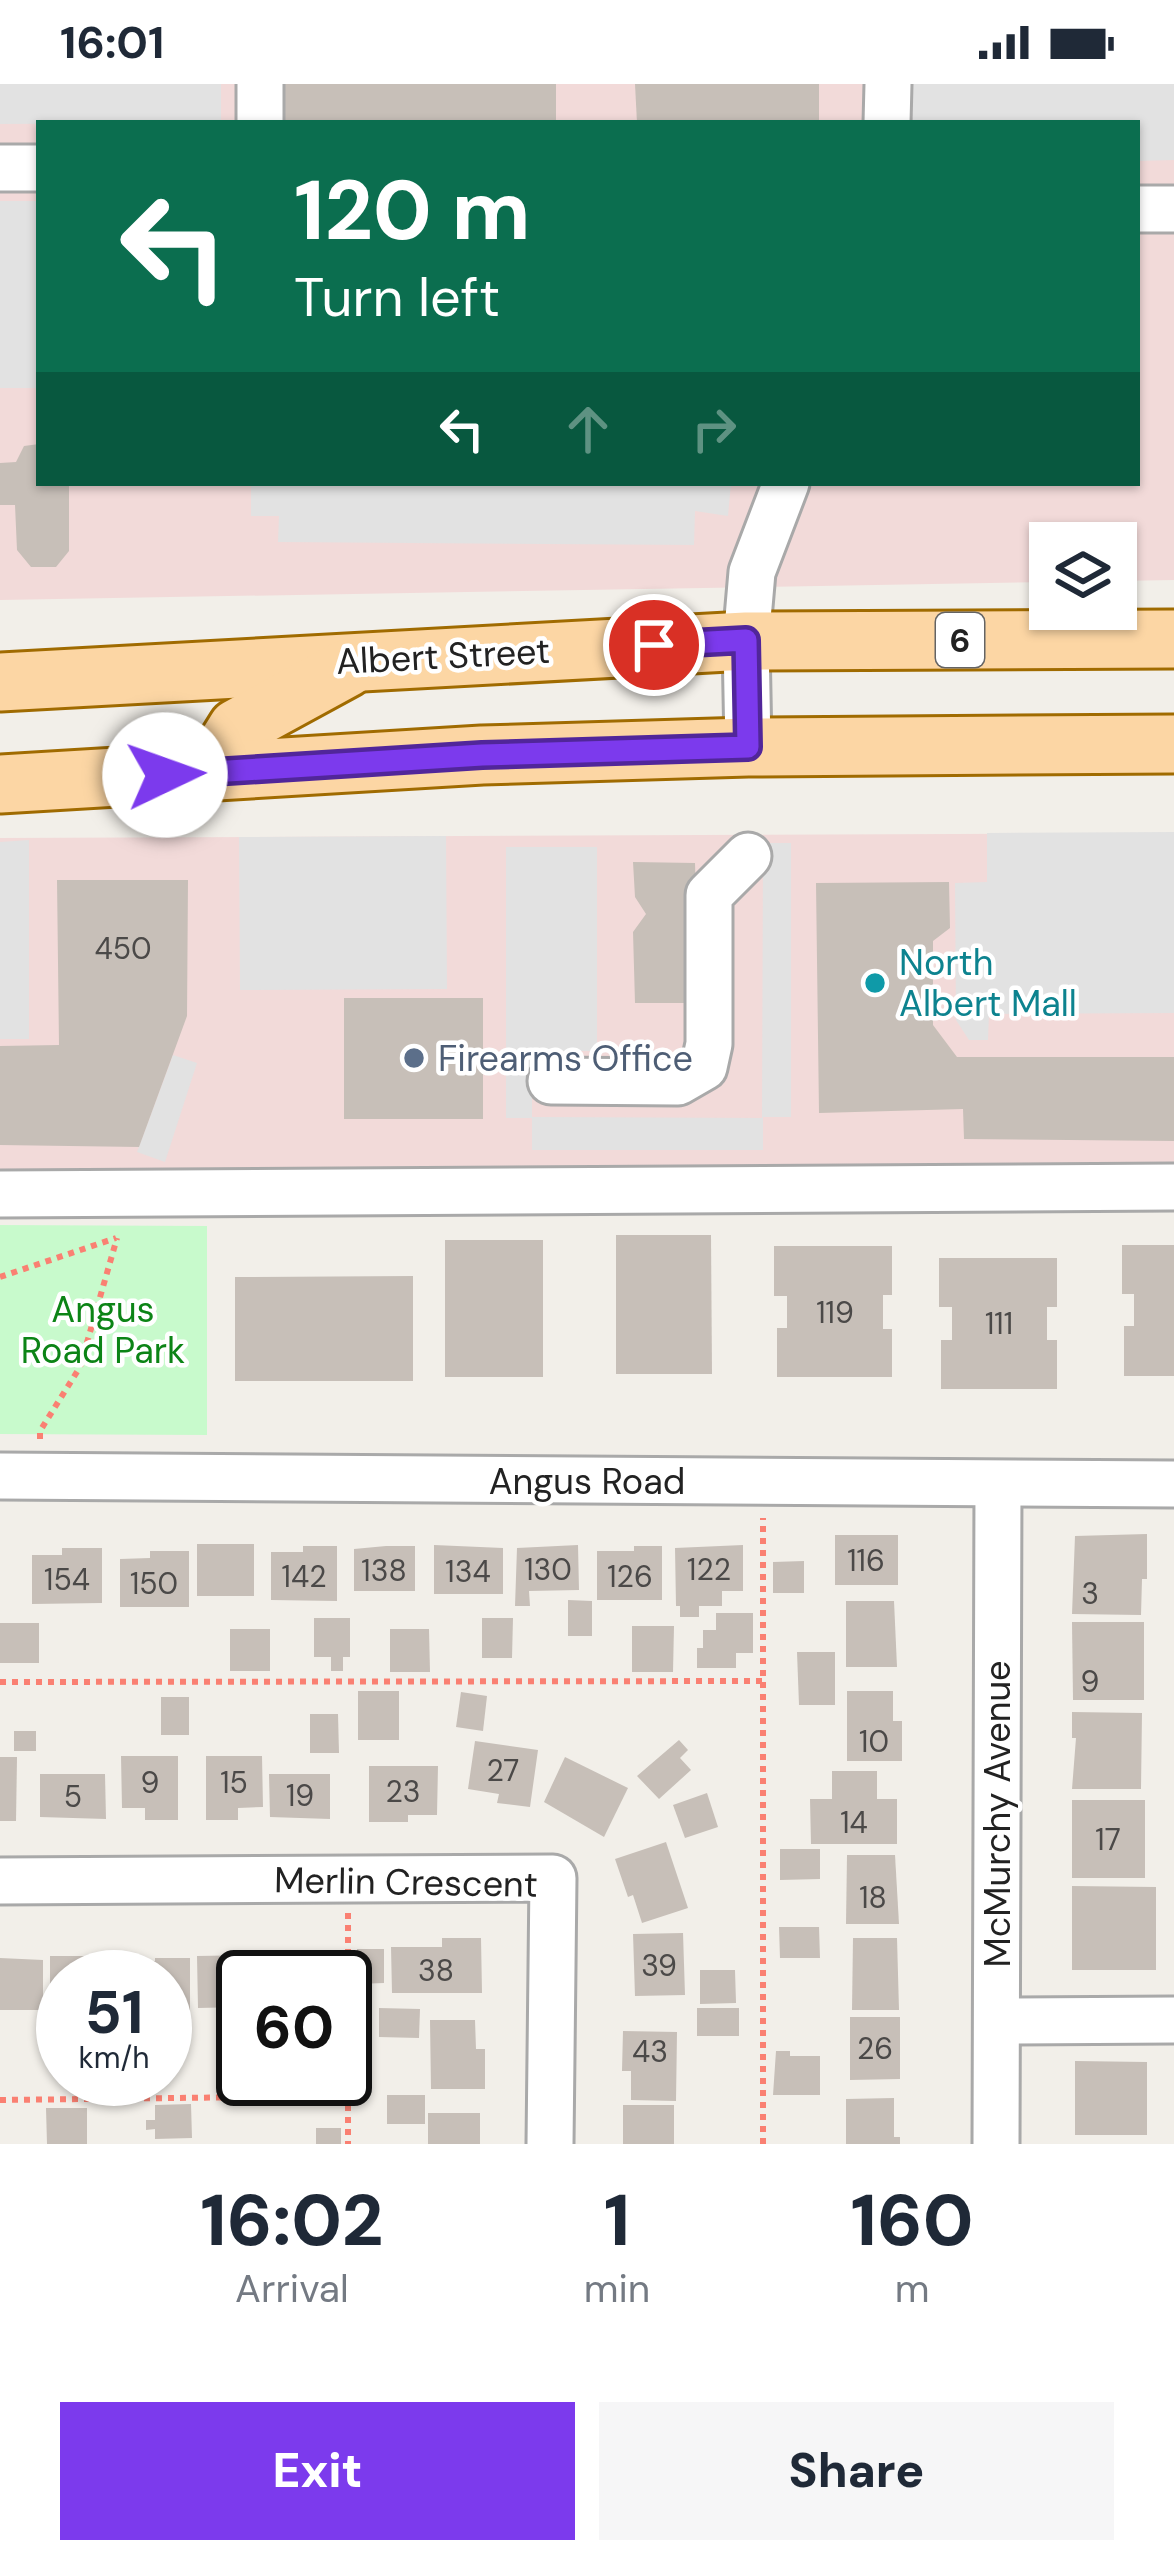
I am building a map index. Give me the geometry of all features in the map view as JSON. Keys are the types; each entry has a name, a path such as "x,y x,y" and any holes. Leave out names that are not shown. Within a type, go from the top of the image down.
{"main road":[{"name":"Albert Street","path":"0,682 746,640 1174,639"},
{"path":"209,773 237,728 361,661"},
{"path":"0,784 461,756 748,747 1174,744"}],"street":[{"path":"260,84 260,120"},
{"path":"887,120 888,84"},
{"path":"0,168 36,167"},
{"path":"1140,209 1174,209"},
{"path":"748,747 746,640 752,572 785,486"},
{"path":"551,1081 678,1082 704,1067 709,1044 709,895 748,856"},
{"path":"0,1194 1174,1186"},
{"name":"Angus Road","path":"20,1476 1174,1484"},
{"name":"McMurchy Avenue","path":"996,2144 998,1485"},
{"name":"Merlin Crescent","path":"0,1881 553,1878 550,2144"},
{"path":"997,2021 1174,2020"}],"path":[{"path":"0,1277 117,1238 80,1367 40,1431 20,1476"},
{"path":"763,2144 764,1482"},
{"path":"0,1682 763,1681"},
{"path":"348,1879 348,1950"},
{"path":"0,2100 216,2098"},
{"path":"348,2106 348,2144"}],"shaded area":[{"path":"0,84 1174,84 1174,580 1137,581 1137,522 1029,522 1029,582 0,600"},
{"path":"0,84 221,84 221,120 0,124"},
{"path":"908,84 1174,84 1174,160 1140,161 1140,120 908,120"},
{"path":"0,201 36,201 36,388 0,388"},
{"path":"251,486 731,486 728,516 695,511 694,545 278,542 279,516 251,516"},
{"path":"1174,832 1174,1013 989,1014 988,1040 969,1040 956,1020 955,883 987,882 987,833"},
{"path":"1174,833 1174,1171 0,1173 0,838"},
{"path":"446,836 447,989 240,990 239,837"},
{"path":"29,840 29,1039 0,1039 0,842"},
{"path":"763,843 791,843 791,1117 763,1117 763,1150 532,1150 532,1118 506,1118 506,847 597,847 597,1051 532,1051 532,1117 762,1118"},
{"path":"173,1055 197,1063 165,1162 137,1152"}],"green space":[{"name":"Angus Road Park","path":"0,1225 207,1226 207,1435 0,1434"}],"building":[{"path":"283,84 556,84 556,120 283,120"},
{"path":"635,84 819,84 819,120 637,120"},
{"path":"36,444 36,486 69,486 69,551 56,567 31,567 17,550 15,505 0,505 0,463 16,462 24,446"},
{"path":"633,862 695,863 699,1003 635,1003 633,932 646,914 635,897"},
{"path":"57,880 188,880 187,1016 139,1147 0,1145 0,1046 59,1045"},
{"name":"North Albert Mall","path":"949,882 950,928 933,941 933,1025 957,1057 1174,1057 1174,1141 964,1139 963,1109 819,1113 816,883"},
{"name":"Firearms Office","path":"344,998 483,998 483,1119 344,1119"},
{"path":"616,1235 711,1235 712,1374 616,1374"},
{"path":"445,1240 543,1240 543,1377 445,1377"},
{"path":"1122,1245 1174,1245 1174,1376 1124,1376 1124,1326 1134,1326 1134,1294 1122,1294"},
{"path":"774,1246 892,1246 892,1295 883,1295 883,1329 892,1329 892,1377 777,1377 777,1328 787,1328 787,1296 774,1296"},
{"path":"939,1258 1057,1258 1057,1307 1047,1307 1047,1340 1057,1340 1057,1389 941,1389 941,1340 952,1340 952,1307 939,1307"},
{"path":"413,1276 413,1381 235,1381 235,1277"},
{"path":"1147,1534 1141,1615 1072,1614 1075,1536"},
{"path":"835,1535 898,1535 898,1585 835,1585"},
{"path":"197,1544 254,1544 254,1596 197,1596"},
{"path":"434,1545 503,1548 503,1594 434,1594"},
{"path":"578,1545 579,1590 529,1591 530,1606 515,1606 517,1548"},
{"path":"743,1545 743,1591 722,1591 722,1606 699,1606 699,1617 680,1617 675,1548"},
{"path":"303,1546 337,1546 337,1601 271,1600 271,1552 303,1552"},
{"path":"415,1546 415,1591 354,1591 354,1549"},
{"path":"634,1546 662,1546 662,1600 597,1600 597,1551 634,1551"},
{"path":"62,1548 102,1548 102,1603 32,1604 32,1555 62,1555"},
{"path":"150,1551 189,1551 189,1607 120,1607 120,1559 150,1558"},
{"path":"804,1561 804,1593 773,1593 773,1562"},
{"path":"568,1600 592,1601 592,1636 568,1636"},
{"path":"846,1601 894,1601 897,1667 846,1667"},
{"path":"716,1613 753,1613 753,1653 736,1653 736,1668 697,1668 703,1630 716,1630"},
{"path":"314,1618 350,1618 350,1657 343,1657 343,1671 331,1671 331,1657 314,1657"},
{"path":"482,1618 513,1618 512,1658 482,1658"},
{"path":"1072,1622 1144,1622 1144,1700 1073,1700"},
{"path":"0,1623 39,1623 39,1663 0,1663"},
{"path":"632,1626 674,1626 673,1672 632,1672"},
{"path":"230,1629 270,1629 270,1671 230,1671"},
{"path":"390,1629 429,1629 430,1672 390,1672"},
{"path":"797,1652 835,1652 835,1705 799,1705"},
{"path":"358,1691 399,1691 399,1740 358,1740"},
{"path":"847,1691 893,1691 893,1721 902,1721 902,1761 847,1761"},
{"path":"461,1692 487,1696 483,1731 456,1727"},
{"path":"161,1697 189,1697 189,1735 161,1735"},
{"path":"1072,1712 1142,1713 1141,1789 1072,1789 1076,1738 1072,1738"},
{"path":"310,1714 338,1714 339,1753 310,1753"},
{"path":"14,1731 36,1731 36,1751 14,1751"},
{"path":"679,1740 688,1750 680,1758 691,1770 659,1799 637,1776"},
{"path":"475,1741 538,1750 530,1807 497,1803 499,1794 468,1789"},
{"path":"121,1756 178,1756 178,1820 145,1820 145,1808 122,1808"},
{"path":"206,1756 262,1756 263,1807 238,1808 238,1820 206,1820"},
{"path":"0,1757 17,1757 16,1821 0,1821"},
{"path":"565,1757 628,1788 604,1837 544,1802"},
{"path":"369,1766 438,1766 437,1815 408,1815 408,1822 369,1822"},
{"path":"832,1771 877,1771 877,1799 897,1799 897,1844 811,1844 810,1799 832,1799"},
{"path":"40,1774 105,1774 106,1819 40,1817"},
{"path":"269,1774 330,1774 330,1819 270,1817"},
{"path":"707,1793 718,1827 685,1838 673,1805"},
{"path":"1072,1800 1145,1800 1145,1878 1072,1878"},
{"path":"666,1842 688,1908 642,1923 615,1859"},
{"path":"780,1849 820,1849 820,1879 780,1880"},
{"path":"847,1855 895,1855 899,1924 846,1924"},
{"path":"1072,1886 1156,1887 1156,1970 1072,1970"},
{"path":"779,1927 819,1927 820,1958 780,1958"},
{"path":"683,1933 685,1995 635,1996 633,1934"},
{"path":"442,1938 481,1938 482,1993 392,1993 391,1947 442,1947"},
{"path":"853,1938 897,1938 899,2010 852,2010"},
{"path":"384,1949 384,1983 372,1983 372,1950 357,1950"},
{"path":"197,1956 216,1956 216,2008 198,2008"},
{"path":"0,1958 36,1960 36,2010 0,2010"},
{"path":"700,1970 735,1970 736,2003 700,2004"},
{"path":"379,2008 420,2009 419,2038 379,2037"},
{"path":"697,2008 739,2008 739,2036 697,2036"},
{"path":"850,2017 900,2017 900,2079 850,2080"},
{"path":"430,2020 475,2020 476,2049 485,2049 485,2089 431,2089"},
{"path":"623,2031 677,2032 676,2101 631,2100 631,2071 622,2071"},
{"path":"776,2051 820,2056 820,2095 773,2095"},
{"path":"1075,2061 1147,2062 1147,2135 1075,2135"},
{"path":"387,2095 425,2095 425,2124 387,2124"},
{"path":"894,2098 894,2137 900,2137 900,2144 846,2144 846,2099"},
{"path":"623,2105 674,2105 674,2144 623,2144"},
{"path":"155,2106 191,2106 192,2138 155,2139 155,2129 146,2130 146,2120 155,2120"},
{"path":"46,2108 87,2108 87,2144 47,2144"},
{"path":"428,2113 480,2113 480,2144 428,2144"},
{"path":"316,2128 341,2128 341,2144 316,2144"}],"place":[{"name":"North Albert Mall","path":"875,983"},
{"name":"Firearms Office","path":"414,1058"}],"route":[{"path":"165,775 482,755 748,747 746,640 654,645"}]}
